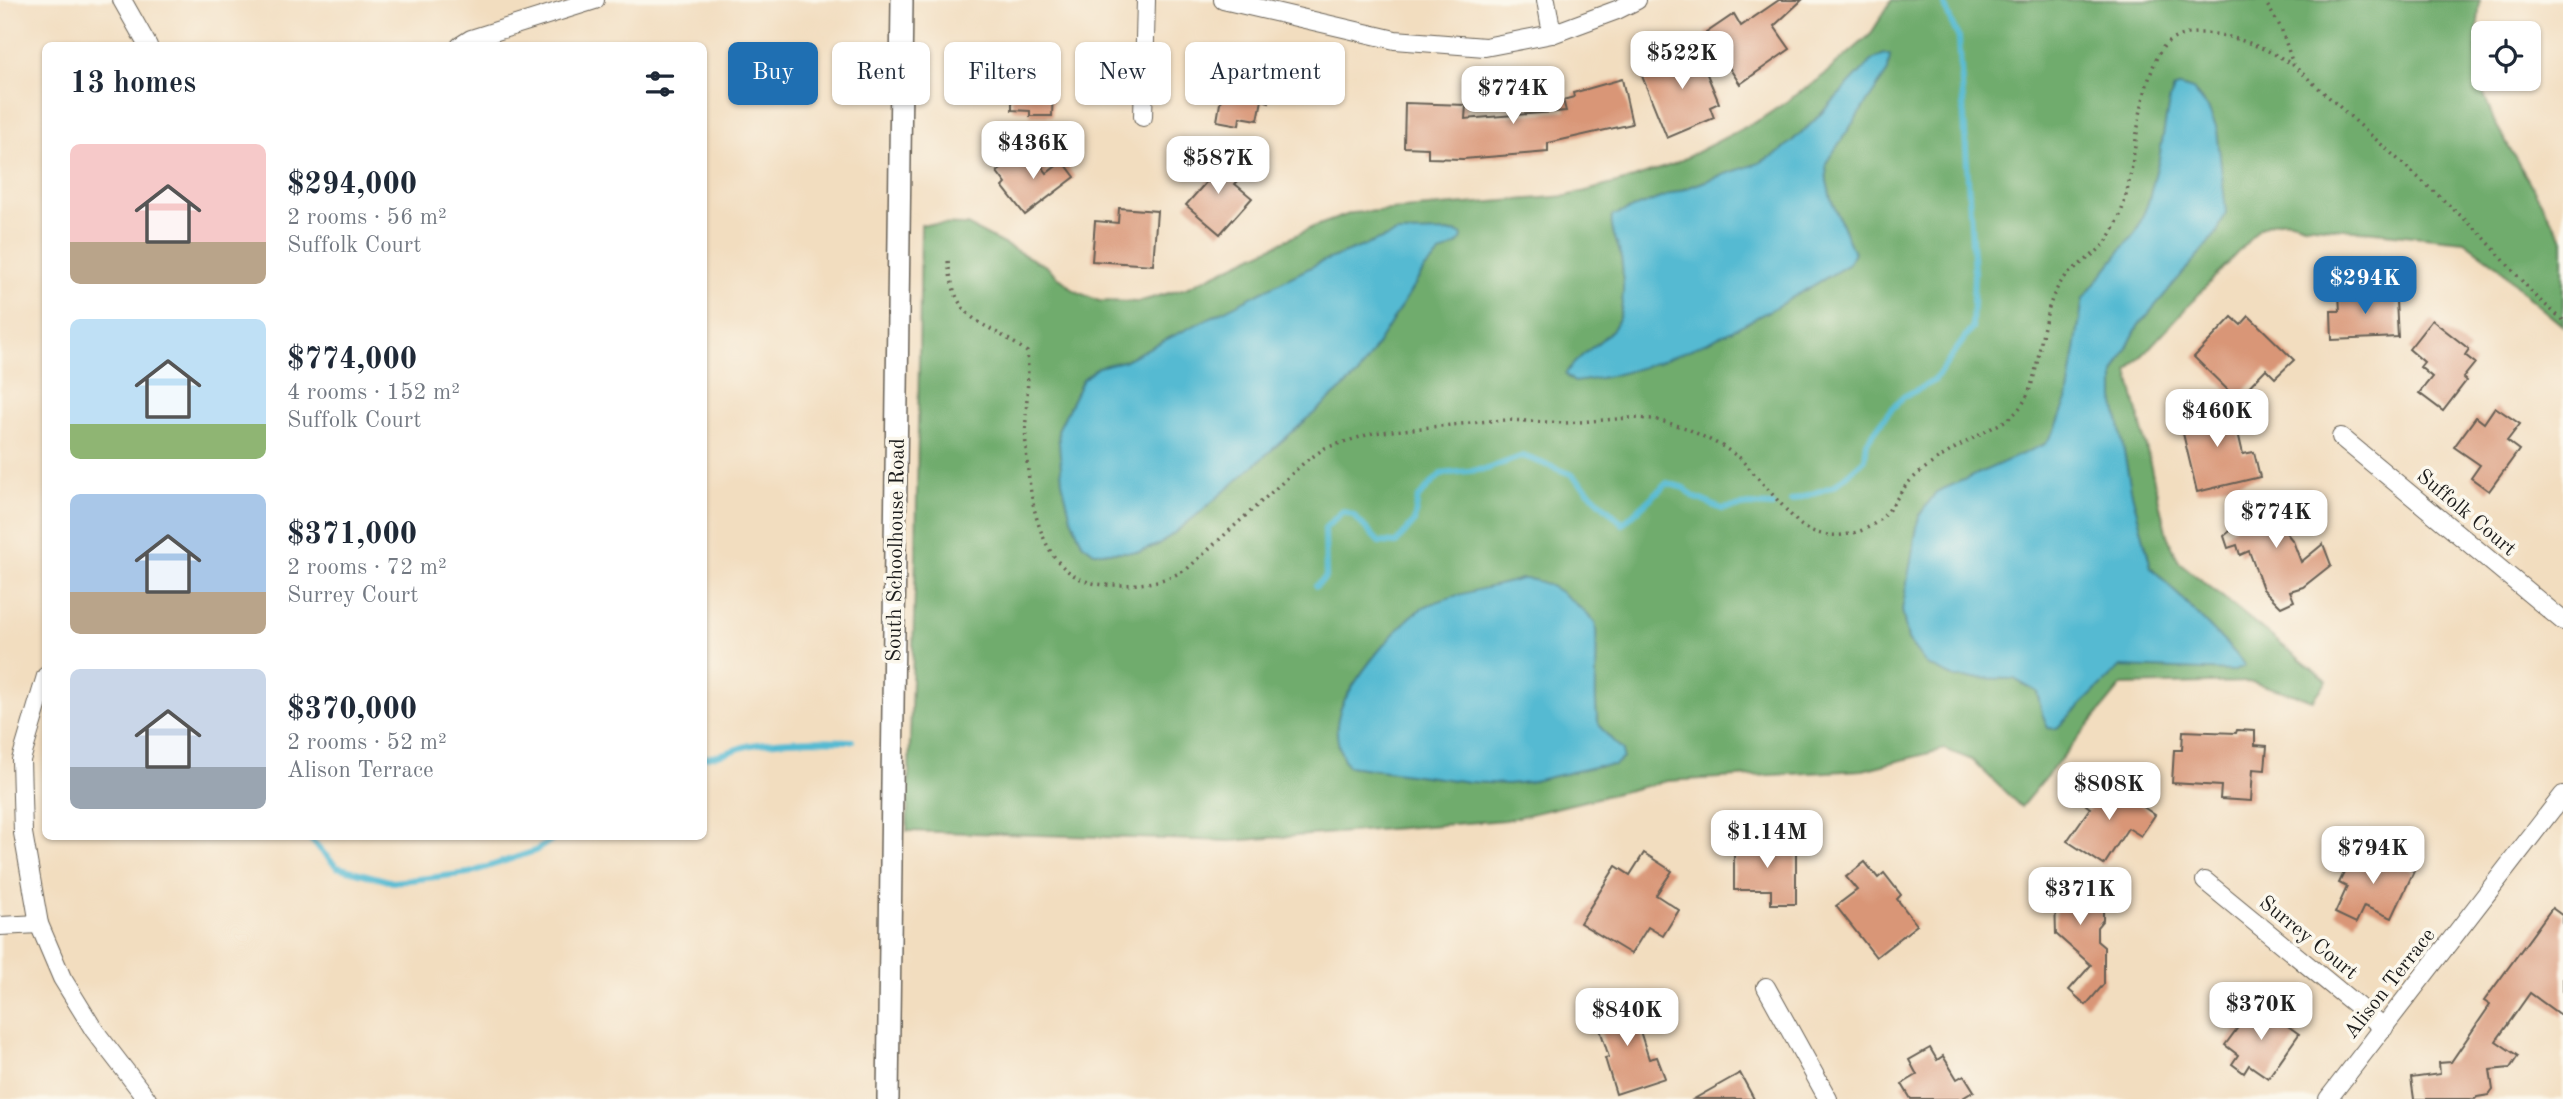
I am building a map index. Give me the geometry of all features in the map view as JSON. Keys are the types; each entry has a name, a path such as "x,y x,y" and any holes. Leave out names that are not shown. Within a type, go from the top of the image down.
{"street":[{"path":"122,0 146,42"},
{"path":"468,42 595,0"},
{"name":"South Schoolhouse Road","path":"888,1099 902,0"},
{"path":"1143,117 1146,0"},
{"path":"1223,0 1395,40 1485,47 1552,34 1637,0"},
{"path":"1546,0 1552,34"},
{"name":"Suffolk Court","path":"2342,437 2563,621"},
{"path":"42,689 21,760 23,833 39,924 62,978 94,1030 147,1099"},
{"name":"Alison Terrace","path":"2329,1099 2563,795"},
{"name":"Surrey Court","path":"2205,881 2384,1028"},
{"path":"0,926 39,924"},
{"path":"1766,987 1828,1099"}],"path":[{"path":"2264,0 2281,28 2293,65"},
{"path":"948,261 951,286 957,303 969,316 1012,340 1027,352 1029,372 1026,448 1037,522 1053,557 1065,569 1081,579 1102,585 1149,584 1169,579 1187,569 1306,461 1325,448 1373,433 1500,420 1566,424 1629,418 1654,419 1686,428 1740,458 1808,531 1831,536 1866,529 1878,521 1912,479 1938,459 2010,418 2025,401 2044,322 2055,294 2067,275 2104,245 2115,227 2125,201 2141,104 2154,63 2166,44 2185,35 2201,33 2229,37 2273,51 2293,65 2480,233 2536,297 2563,320"}],"green space":[{"path":"1892,0 2480,0 2478,21 2471,21 2471,91 2483,91 2494,121 2563,240 2563,326 2528,297 2497,265 2464,241 2304,225 2282,220 2260,228 2128,371 2167,535 2179,562 2327,681 2313,700 2252,682 2122,685 2021,807 1972,760 1945,749 1863,770 1667,781 1506,820 1230,841 907,831 916,557 921,224 967,225 1046,266 1075,291 1099,301 1138,302 1186,288 1313,227 1352,213 1567,196 1628,180 1674,164 1761,119 1818,80 1870,35"}],"water":[{"path":"1884,54 1890,55 1888,71 1826,163 1831,199 1854,253 1848,265 1716,338 1645,367 1574,382 1565,374 1613,329 1620,313 1622,270 1612,216 1759,163 1780,152 1813,122 1872,60"},
{"path":"2180,86 2193,90 2208,108 2217,129 2226,212 2217,233 2138,326 2114,373 2114,398 2131,489 2151,567 2245,666 2232,671 2120,667 2056,729 2048,728 2037,692 2014,679 1955,678 1927,665 1908,640 1902,610 1919,516 1936,492 2045,444 2055,430 2067,400 2083,299 2137,230 2148,203 2159,159 2169,101 2174,89"},
{"path":"1397,233 1461,234 1462,238 1458,244 1440,254 1424,270 1358,375 1197,515 1160,544 1139,552 1094,552 1082,543 1071,518 1062,482 1058,430 1083,379 1098,367 1123,361 1321,262"},
{"path":"1521,579 1532,579 1552,587 1595,622 1597,718 1602,729 1623,750 1623,758 1615,765 1507,784 1469,782 1348,766 1338,741 1339,714 1363,671 1390,638 1416,612 1437,601"}],"building":[{"path":"1779,0 1802,0 1774,26 1790,49 1740,84 1706,33 1734,14 1741,26"},
{"path":"1694,43 1719,103 1710,107 1714,118 1667,138 1642,76 1668,65 1664,55"},
{"path":"1622,79 1632,124 1548,143 1548,152 1463,159 1428,158 1428,148 1404,147 1405,103 1466,105 1465,119 1566,111 1563,100 1574,97 1573,93"},
{"path":"1012,105 1052,105 1052,116 1030,116 1030,111 1012,110"},
{"path":"1220,105 1261,105 1258,120 1240,117 1239,125 1217,121"},
{"path":"1029,149 1047,173 1063,161 1075,177 1025,215 1003,187 1006,184 997,172"},
{"path":"1212,154 1240,179 1235,184 1252,198 1220,234 1186,205 1208,180 1197,171"},
{"path":"1119,208 1157,211 1153,265 1092,261 1095,221 1118,223"},
{"path":"2382,288 2383,301 2396,301 2398,337 2332,340 2331,311 2340,311 2339,294 2358,293 2358,289"},
{"path":"2249,316 2294,360 2275,378 2266,369 2237,399 2194,357 2232,317 2241,325"},
{"path":"2432,320 2469,349 2465,355 2475,363 2463,378 2466,381 2443,411 2419,393 2432,377 2420,367 2424,362 2409,349"},
{"path":"2231,402 2243,454 2254,452 2260,477 2197,492 2181,425 2191,422 2189,412"},
{"path":"2495,407 2520,424 2507,441 2519,450 2489,491 2471,478 2480,465 2454,447 2476,417 2484,423"},
{"path":"2287,494 2296,517 2283,529 2293,541 2301,562 2323,544 2331,565 2303,587 2290,591 2294,601 2281,607 2263,589 2249,551 2240,555 2237,545 2228,548 2224,536 2266,501 2266,504 2277,495 2281,500"},
{"path":"2237,730 2255,731 2255,745 2267,746 2265,770 2253,769 2251,801 2220,799 2221,786 2172,783 2174,750 2182,750 2183,731 2236,733"},
{"path":"2103,779 2155,815 2141,836 2128,828 2104,865 2067,841 2090,808 2086,805"},
{"path":"1765,838 1783,838 1783,847 1796,847 1796,904 1771,904 1771,890 1734,890 1734,844 1765,844"},
{"path":"2369,850 2414,871 2392,918 2364,906 2356,923 2335,913 2347,887 2339,883 2354,852 2366,857"},
{"path":"1644,853 1672,871 1656,895 1679,910 1663,936 1648,927 1631,954 1580,923 1616,866 1630,875"},
{"path":"1865,862 1878,878 1884,873 1901,895 1897,899 1917,925 1876,957 1836,906 1857,890 1846,877"},
{"path":"2052,875 2065,875 2071,880 2098,880 2099,897 2103,900 2103,920 2097,927 2097,941 2104,947 2104,984 2086,1005 2069,990 2091,965 2056,934 2055,898 2042,899 2042,887"},
{"path":"2552,908 2563,916 2563,1017 2530,993 2496,1041 2518,1056 2510,1068 2490,1070 2493,1090 2489,1095 2475,1099 2414,1099 2411,1078 2440,1074 2439,1063 2451,1062 2490,1005 2484,1001"},
{"path":"1637,1000 1645,1026 1639,1028 1649,1059 1657,1057 1665,1078 1616,1094 1605,1058 1609,1057 1595,1014"},
{"path":"2256,1003 2299,1034 2268,1078 2249,1065 2244,1073 2232,1064 2238,1055 2225,1045"},
{"path":"1930,1048 1937,1060 1943,1056 1957,1079 1964,1075 1974,1091 1961,1099 1911,1099 1902,1084 1917,1075 1909,1060"},
{"path":"1740,1073 1754,1099 1694,1099"}],"waterway":[{"path":"1791,501 1834,486 1865,459 1867,442 1888,413 1903,397 1934,381 1972,328 1974,273 1959,39 1944,0"},
{"path":"1316,586 1326,577 1325,528 1343,511 1353,515 1379,542 1396,543 1414,522 1418,498 1441,474 1487,469 1523,456 1571,474 1623,524 1667,483 1684,488 1694,497 1722,509 1749,505 1772,506"},
{"path":"707,757 752,745 777,742 852,741"},
{"path":"311,840 337,867 393,882 469,873 535,851 552,840"}]}
